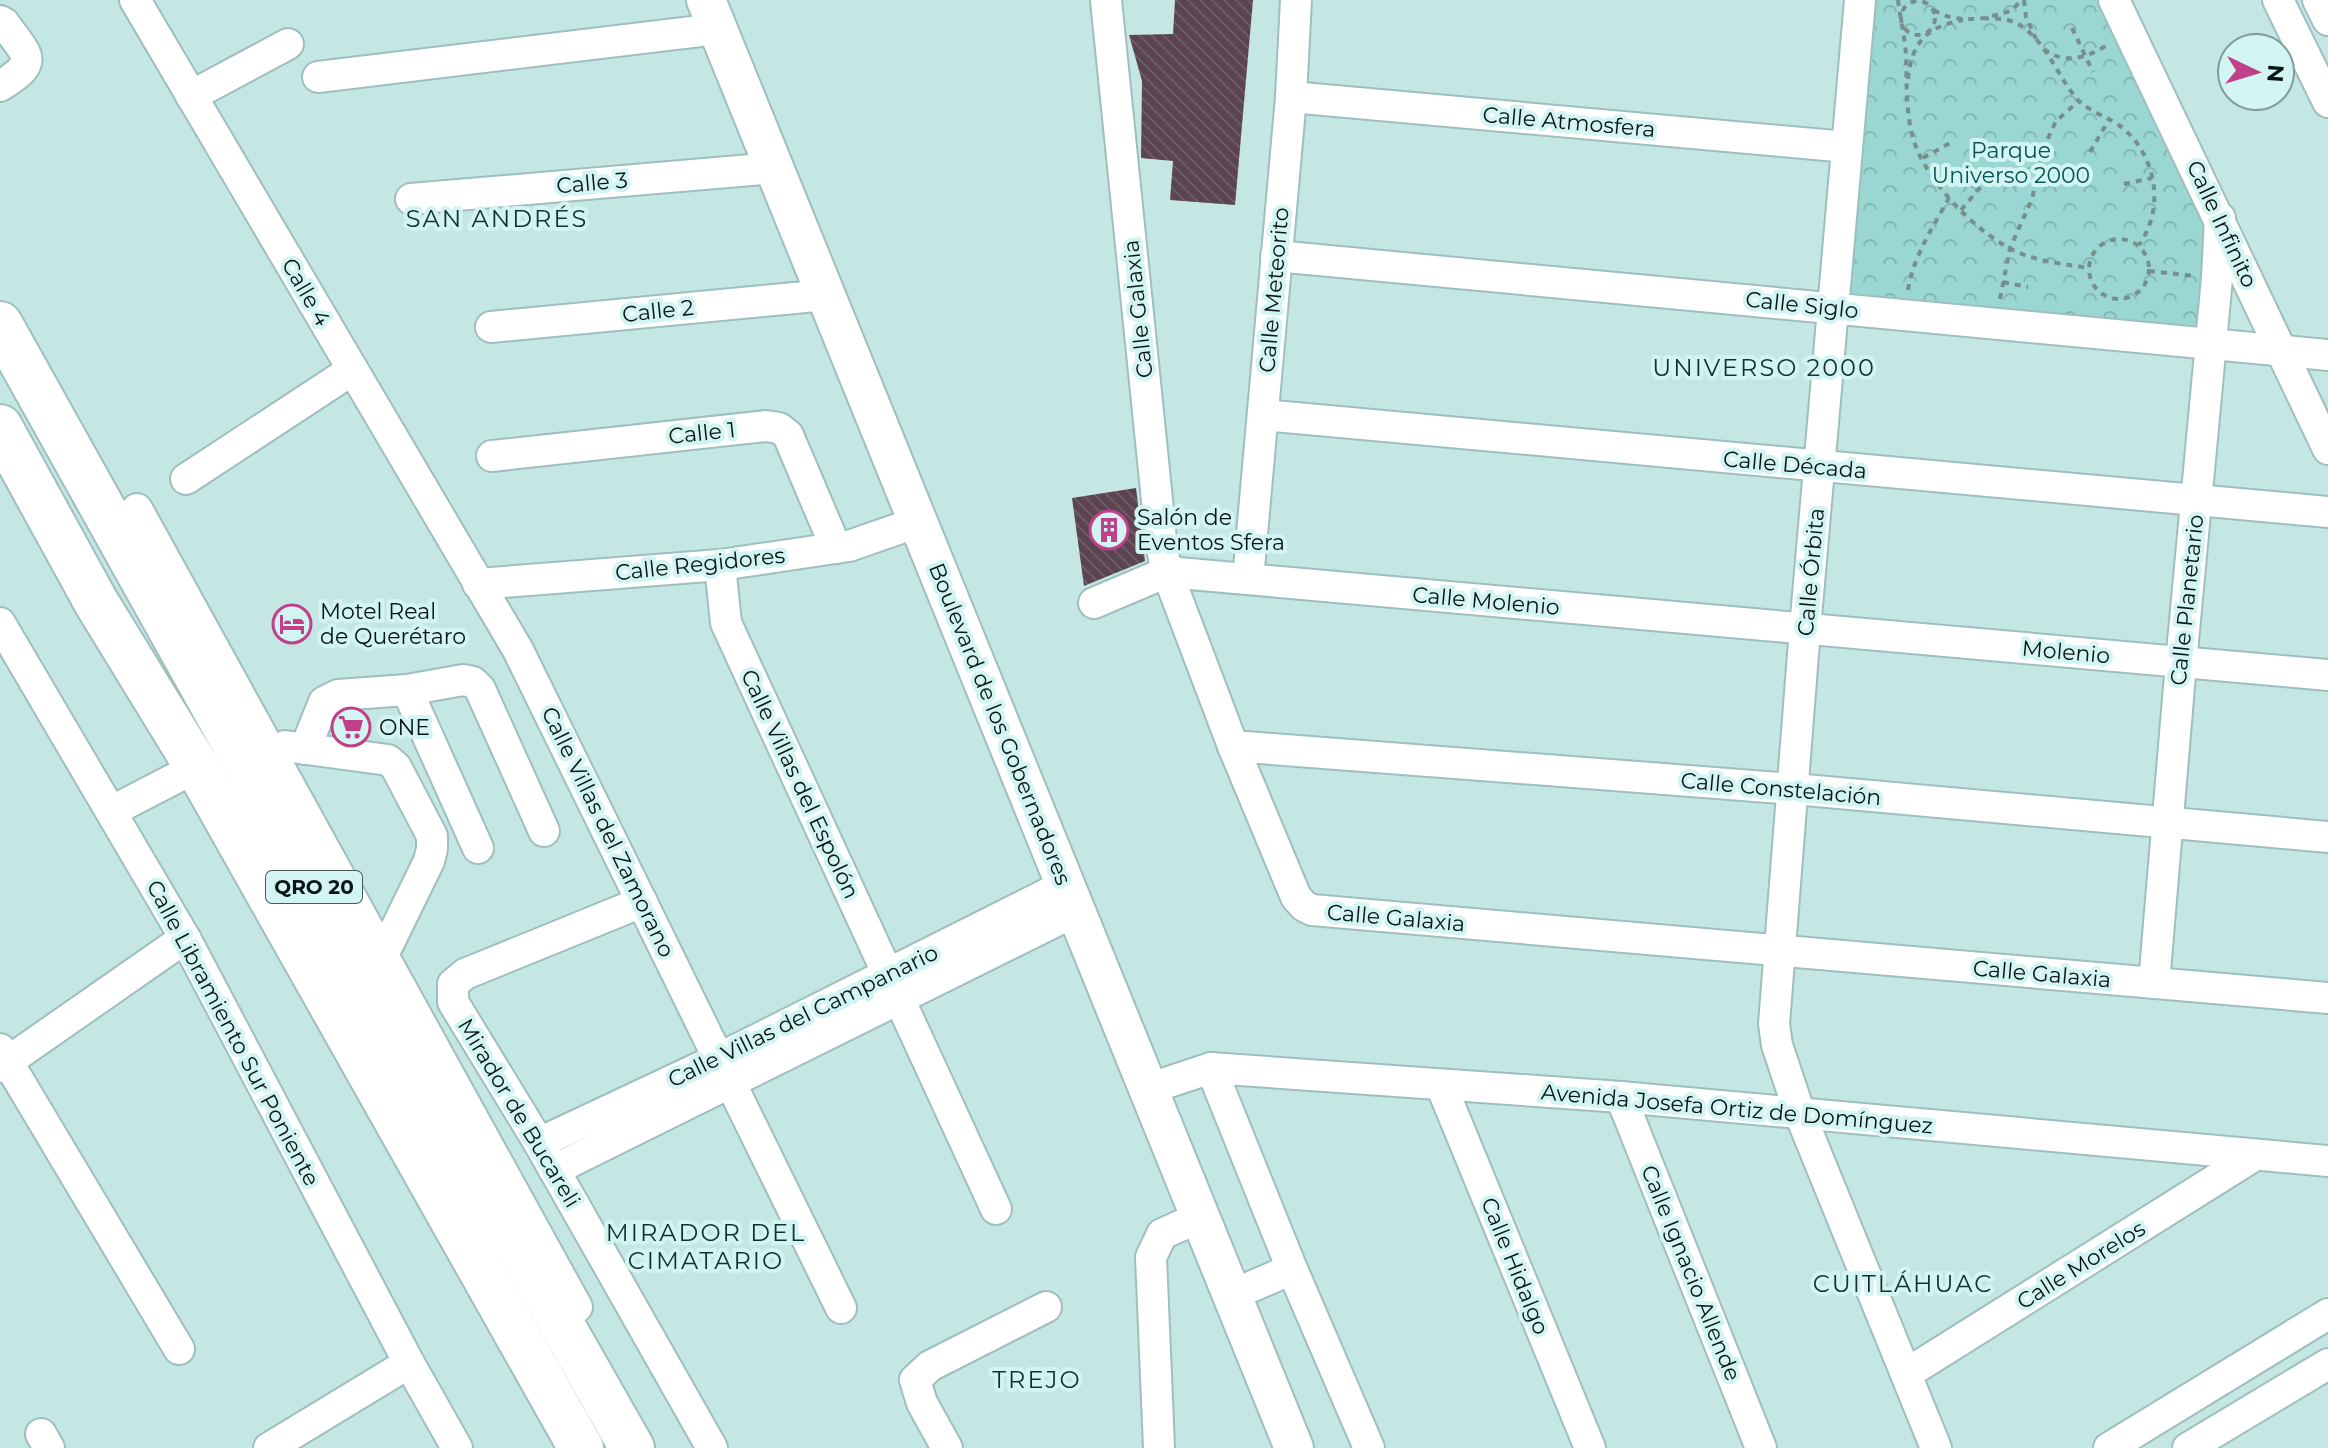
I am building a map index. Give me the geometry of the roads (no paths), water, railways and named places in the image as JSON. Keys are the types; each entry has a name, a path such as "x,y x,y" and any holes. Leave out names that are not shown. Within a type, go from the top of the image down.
{"highway":[{"path":"0,287 11,310 137,509"},
{"name":"QRO 20","path":"0,324 624,1435"},
{"path":"46,406 137,509"},
{"name":"QRO 20","path":"0,427 96,602 197,767 581,1448"},
{"path":"0,475 96,602"},
{"path":"551,1261 624,1435"}],"main road":[{"name":"Boulevard de los Gobernadores","path":"712,14 1294,1448"}],"street":[{"name":"Calle 4","path":"135,0 478,584"},
{"name":"Calle Galaxia","path":"1106,0 1162,549 1167,572 1233,746 1296,897 1304,906 1312,910 1779,952 2328,998"},
{"name":"Calle Meteorito","path":"1248,579 1291,97 1296,0"},
{"name":"Calle Órbita","path":"1860,0 1805,629 1779,952 1776,1034 1800,1114 1936,1448"},
{"name":"Calle Infinito","path":"2114,0 2328,449"},
{"path":"2278,0 2328,102"},
{"path":"2318,0 2328,20"},
{"path":"318,77 712,14"},
{"path":"0,21 26,55 27,66 22,73 0,86"},
{"path":"191,96 288,44"},
{"name":"Calle Atmosfera","path":"1291,97 1847,147"},
{"name":"Calle 3","path":"411,199 774,168"},
{"name":"Calle Planetario","path":"2154,983 2220,218"},
{"name":"Calle Siglo","path":"1276,256 2328,355"},
{"name":"Calle 2","path":"491,327 826,295"},
{"path":"186,479 352,370"},
{"name":"Calle Década","path":"1263,415 2328,512"},
{"name":"Calle 1","path":"492,456 766,426 779,428 788,435 836,548"},
{"path":"137,509 656,1448"},
{"name":"Calle Regidores","path":"478,584 720,565 849,546 918,522"},
{"name":"Calle Villas del Espolón","path":"720,565 726,623 996,1209"},
{"path":"1094,603 1167,572"},
{"name":"Calle Molenio","path":"1167,572 1805,629"},
{"name":"Calle Villas del Zamorano","path":"478,584 518,650 841,1308"},
{"name":"Calle Libramiento Sur Poniente","path":"0,623 185,938 457,1448"},
{"name":"Molenio","path":"1805,629 2328,675"},
{"path":"305,749 324,702 338,695 407,690 463,680 473,682 480,689 544,831"},
{"path":"407,690 478,848"},
{"path":"266,744 388,760 396,767 432,836 432,849 383,955"},
{"name":"Calle Constelación","path":"1233,746 1794,789 2328,837"},
{"path":"112,811 197,767"},
{"name":"Calle Villas del Campanario","path":"554,1170 726,1070 1071,898"},
{"name":"Mirador de Bucareli","path":"642,902 465,974 453,984 453,1002 539,1143 712,1448"},
{"path":"179,1349 3,1060 185,938"},
{"path":"1211,1068 1369,1448"},
{"name":"Avenida Josefa Ortiz de Domínguez","path":"1148,1089 1211,1068 1621,1097 2328,1161"},
{"name":"Calle Villas del Campanario","path":"539,1143 726,1070"},
{"name":"Calle Hidalgo","path":"1441,1085 1590,1448"},
{"name":"Calle Ignacio Allende","path":"1621,1097 1761,1448"},
{"name":"Calle Morelos","path":"1906,1374 2255,1155"},
{"path":"1159,1448 1151,1257 1162,1234 1200,1217"},
{"path":"1232,1295 1292,1269"},
{"path":"947,1448 922,1403 915,1380 930,1366 1046,1307"},
{"path":"2109,1448 2328,1314"},
{"path":"269,1448 409,1363"},
{"path":"2188,1448 2328,1364"}],"place":[{"name":"Salón de Eventos Sfera","path":"1109,530"},
{"name":"Motel Real de Querétaro","path":"292,624"},
{"name":"ONE","path":"351,727"}],"district":[{"name":"SAN ANDRÉS","path":"497,218"},
{"name":"UNIVERSO 2000","path":"1764,367"},
{"name":"MIRADOR DEL CIMATARIO","path":"706,1246"},
{"name":"CUITLÁHUAC","path":"1903,1283"},
{"name":"TREJO","path":"1037,1379"}],"park label":[{"name":"Parque Universo 2000","path":"2011,162"}]}
